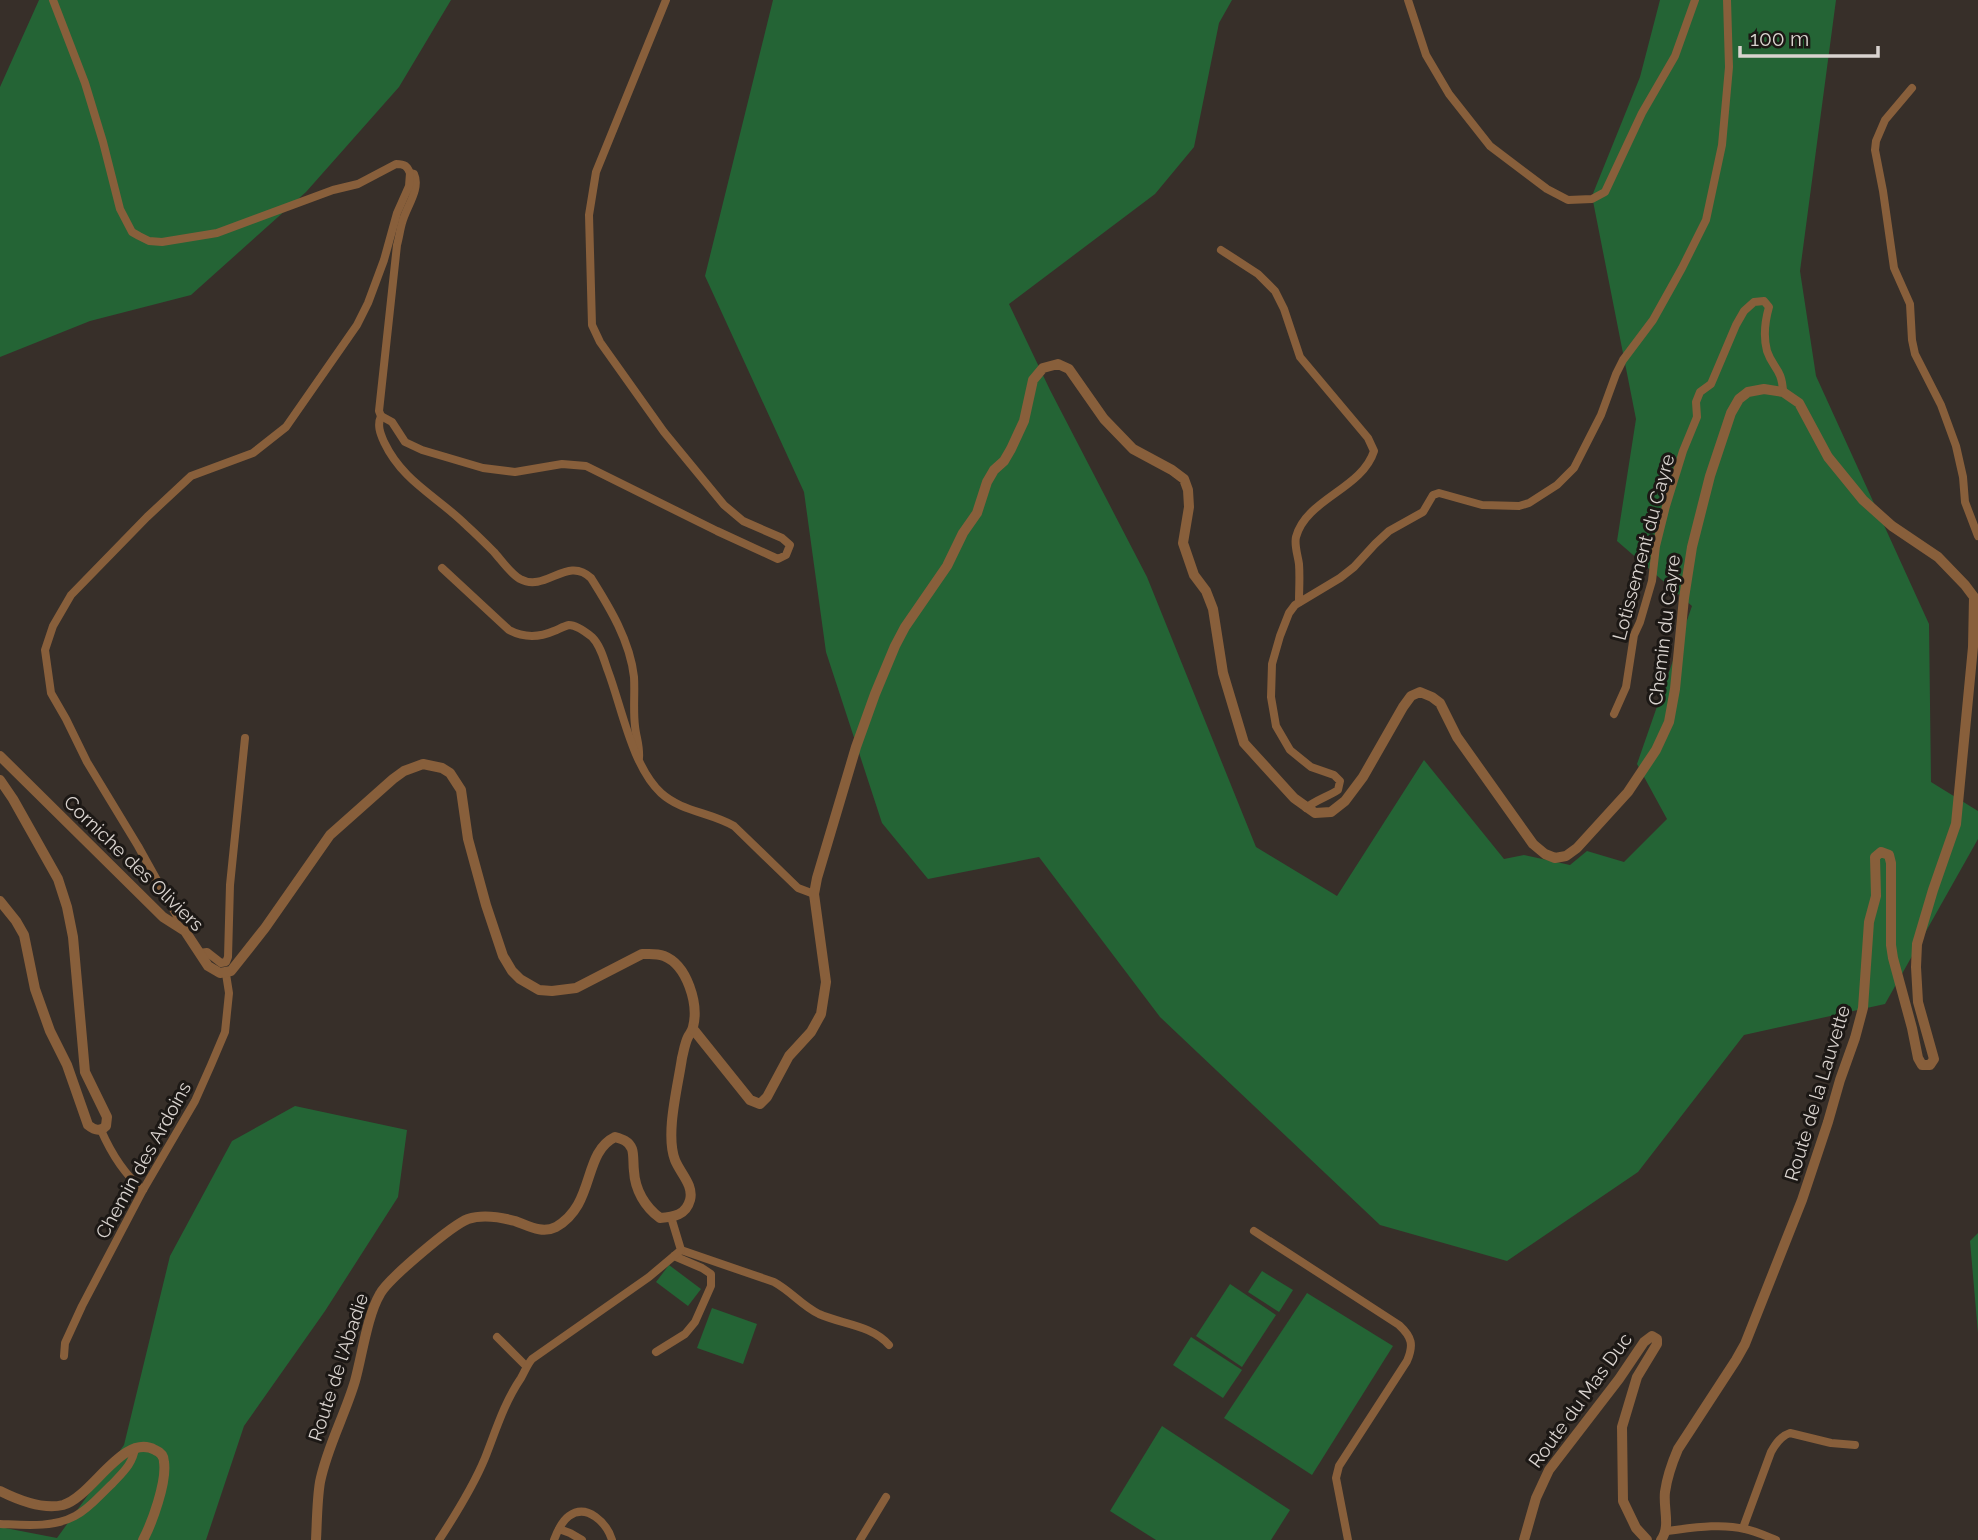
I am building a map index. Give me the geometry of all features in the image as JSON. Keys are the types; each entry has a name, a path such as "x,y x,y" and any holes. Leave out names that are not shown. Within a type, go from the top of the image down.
{"street":[{"path":"53,0 85,83 124,220 132,232 149,241 162,242 217,233 333,190 358,184 396,164 407,166 410,173 409,186 397,213 368,303 357,325 292,420 253,453 191,476 71,594 53,626 45,650 51,693 87,762 178,918 176,924"},
{"path":"381,416 392,422 405,442 422,450 482,468 515,472 562,464 586,466 778,559 786,555 790,545 782,538 743,521 724,505 664,432 600,342 592,325 589,215 596,172 666,0"},
{"path":"1409,0 1426,55 1450,94 1490,146 1547,189 1568,200 1592,199 1605,192 1642,113 1675,56 1695,0"},
{"path":"693,1029 750,1100 760,1104 767,1097 789,1056 811,1032 821,1014 826,982 814,894 856,747 895,646 947,566 963,533 977,513 987,482 994,470 1004,461 1019,434 1029,406 1033,380 1044,368 1058,363 1069,369 1104,419 1133,449 1184,479 1188,489 1189,507 1183,543 1194,575 1206,591 1213,609 1223,673 1244,743 1293,798 1306,808 1338,790 1339,781 1334,775 1311,767 1290,750 1276,726 1271,697 1272,664 1289,613 1299,602 1354,568 1389,531 1423,512 1433,495 1438,493 1482,505 1519,506 1529,503 1568,475 1601,415 1623,360 1653,320 1706,220 1722,145 1729,67 1727,0"},
{"path":"1912,88 1885,120 1875,150 1894,268 1910,304 1915,354 1941,405 1956,446 1965,502 1978,536"},
{"path":"410,173 414,174 417,182 402,220 397,245 379,411 381,436 399,468 460,519 520,579 542,581 574,569 584,571 591,578 619,627 628,650 634,677 639,758"},
{"path":"1221,250 1258,274 1275,290 1300,357 1368,438 1374,451 1363,472 1326,500 1303,522 1295,539 1299,602"},
{"name":"Lotissement du Cayre","path":"1614,714 1626,687 1634,635 1652,581 1656,546 1666,506 1697,416 1696,402 1700,392 1711,384 1744,311 1754,302 1764,301 1769,307 1765,336 1768,353 1782,377 1783,392"},
{"name":"Chemin du Cayre","path":"1306,808 1315,813 1331,812 1345,801 1363,777 1403,706 1411,696 1420,692 1440,703 1457,737 1533,844 1555,858 1566,856 1577,848 1628,792 1656,750 1669,722 1692,547 1710,476 1731,413 1739,399 1748,392 1764,389 1783,392"},
{"path":"1783,392 1798,403 1828,457 1863,500 1892,526 1938,557 1965,585 1974,597 1976,619"},
{"path":"442,568 520,636 541,636 567,625 574,626 594,639 601,651 639,758 658,790 671,801 692,811 734,826 799,888 814,894"},
{"name":"Route de la Lauvette","path":"1664,1536 1665,1496 1672,1463 1689,1431 1736,1360 1750,1332 1802,1200 1829,1122 1863,1009 1868,933 1876,896 1875,857 1881,852 1889,855 1891,863 1891,945 1918,1058 1922,1065 1926,1066 1934,1059 1918,1002 1917,944 1956,824 1976,619"},
{"path":"200,953 206,952 221,963 228,957 230,885 245,738"},
{"name":"Corniche des Oliviers","path":"0,756 163,917 185,931 213,970 226,974"},
{"path":"226,974 235,967 265,928 330,835 393,779 404,771 423,764 442,768 450,773 461,790 468,839 503,956 520,979 540,990 552,992 576,988 642,954 654,953 674,962 689,986 694,1008 693,1029 682,1058 671,1133 675,1160 691,1194 690,1203 685,1210 680,1215 671,1217 677,1253 711,1274 711,1286 695,1322 685,1334 656,1352"},
{"path":"0,780 58,879 67,906 73,937 86,1072 107,1117 106,1126 101,1130 95,1130 88,1125 67,1065 50,1031 35,989 24,935 0,901"},
{"name":"Chemin des Ardoins","path":"64,1356 65,1343 82,1306 195,1101 225,1032 229,993 226,974"},
{"path":"101,1130 129,1178 144,1190"},
{"name":"Route de l'Abadie","path":"316,1540 320,1483 328,1454 354,1384 373,1306 390,1281 449,1230 465,1220 498,1217 539,1230 554,1228 575,1211 598,1152 603,1143 615,1137 628,1143 632,1149 635,1179 650,1211 660,1218 671,1217"},
{"path":"1254,1231 1399,1325 1410,1335 1412,1343 1407,1361 1339,1466 1336,1478 1348,1540"},
{"path":"677,1253 774,1283 788,1290 805,1306 876,1333 889,1345"},
{"path":"439,1540 462,1504 484,1460 501,1412 526,1366 649,1277 677,1253"},
{"name":"Route du Mas Duc","path":"1524,1540 1536,1498 1549,1469 1644,1342 1652,1336 1657,1344 1637,1377 1622,1427 1623,1502 1636,1528 1647,1540"},
{"path":"497,1337 526,1366"},
{"path":"1744,1528 1768,1458 1777,1442 1785,1435 1790,1433 1855,1446"},
{"path":"0,1524 49,1524 77,1516 129,1466 135,1448"},
{"path":"0,1491 40,1505 60,1506 84,1493 121,1454 135,1448 153,1448 163,1456 164,1462 153,1521 143,1540"},
{"path":"860,1540 886,1497"},
{"path":"554,1540 567,1517 578,1511 592,1514 603,1523 612,1540"},
{"path":"1664,1536 1713,1526 1744,1528 1776,1540"},
{"path":"559,1529 582,1540"}],"green space":[{"path":"39,0 451,0 399,87 306,192 191,295 90,321 0,357 0,87"},
{"path":"773,0 1232,0 1219,23 1194,147 1155,194 1009,304 1050,390 1147,577 1256,847 1337,896 1424,760 1504,859 1524,855 1570,865 1587,851 1624,862 1667,819 1637,764 1692,606 1617,541 1636,419 1592,196 1640,77 1660,0 1836,0 1800,271 1816,376 1929,624 1931,782 1978,811 1978,839 1885,1004 1744,1035 1638,1172 1507,1261 1380,1225 1160,1017 1039,857 928,879 882,823 826,652 804,492 705,276"},
{"path":"295,1106 407,1130 398,1197 325,1311 244,1426 206,1540 0,1540 0,1527 57,1538 124,1445 170,1256 232,1141"},
{"path":"1978,1233 1978,1333 1970,1241"},
{"path":"669,1265 701,1289 688,1306 656,1282"},
{"path":"1262,1271 1293,1290 1279,1312 1248,1292"},
{"path":"1230,1284 1276,1315 1242,1367 1196,1336"},
{"path":"1307,1293 1393,1346 1312,1475 1224,1418"},
{"path":"712,1308 757,1324 743,1364 697,1348"},
{"path":"1191,1337 1242,1370 1223,1398 1173,1365"},
{"path":"1162,1426 1290,1510 1271,1540 1156,1540 1110,1511"}]}
